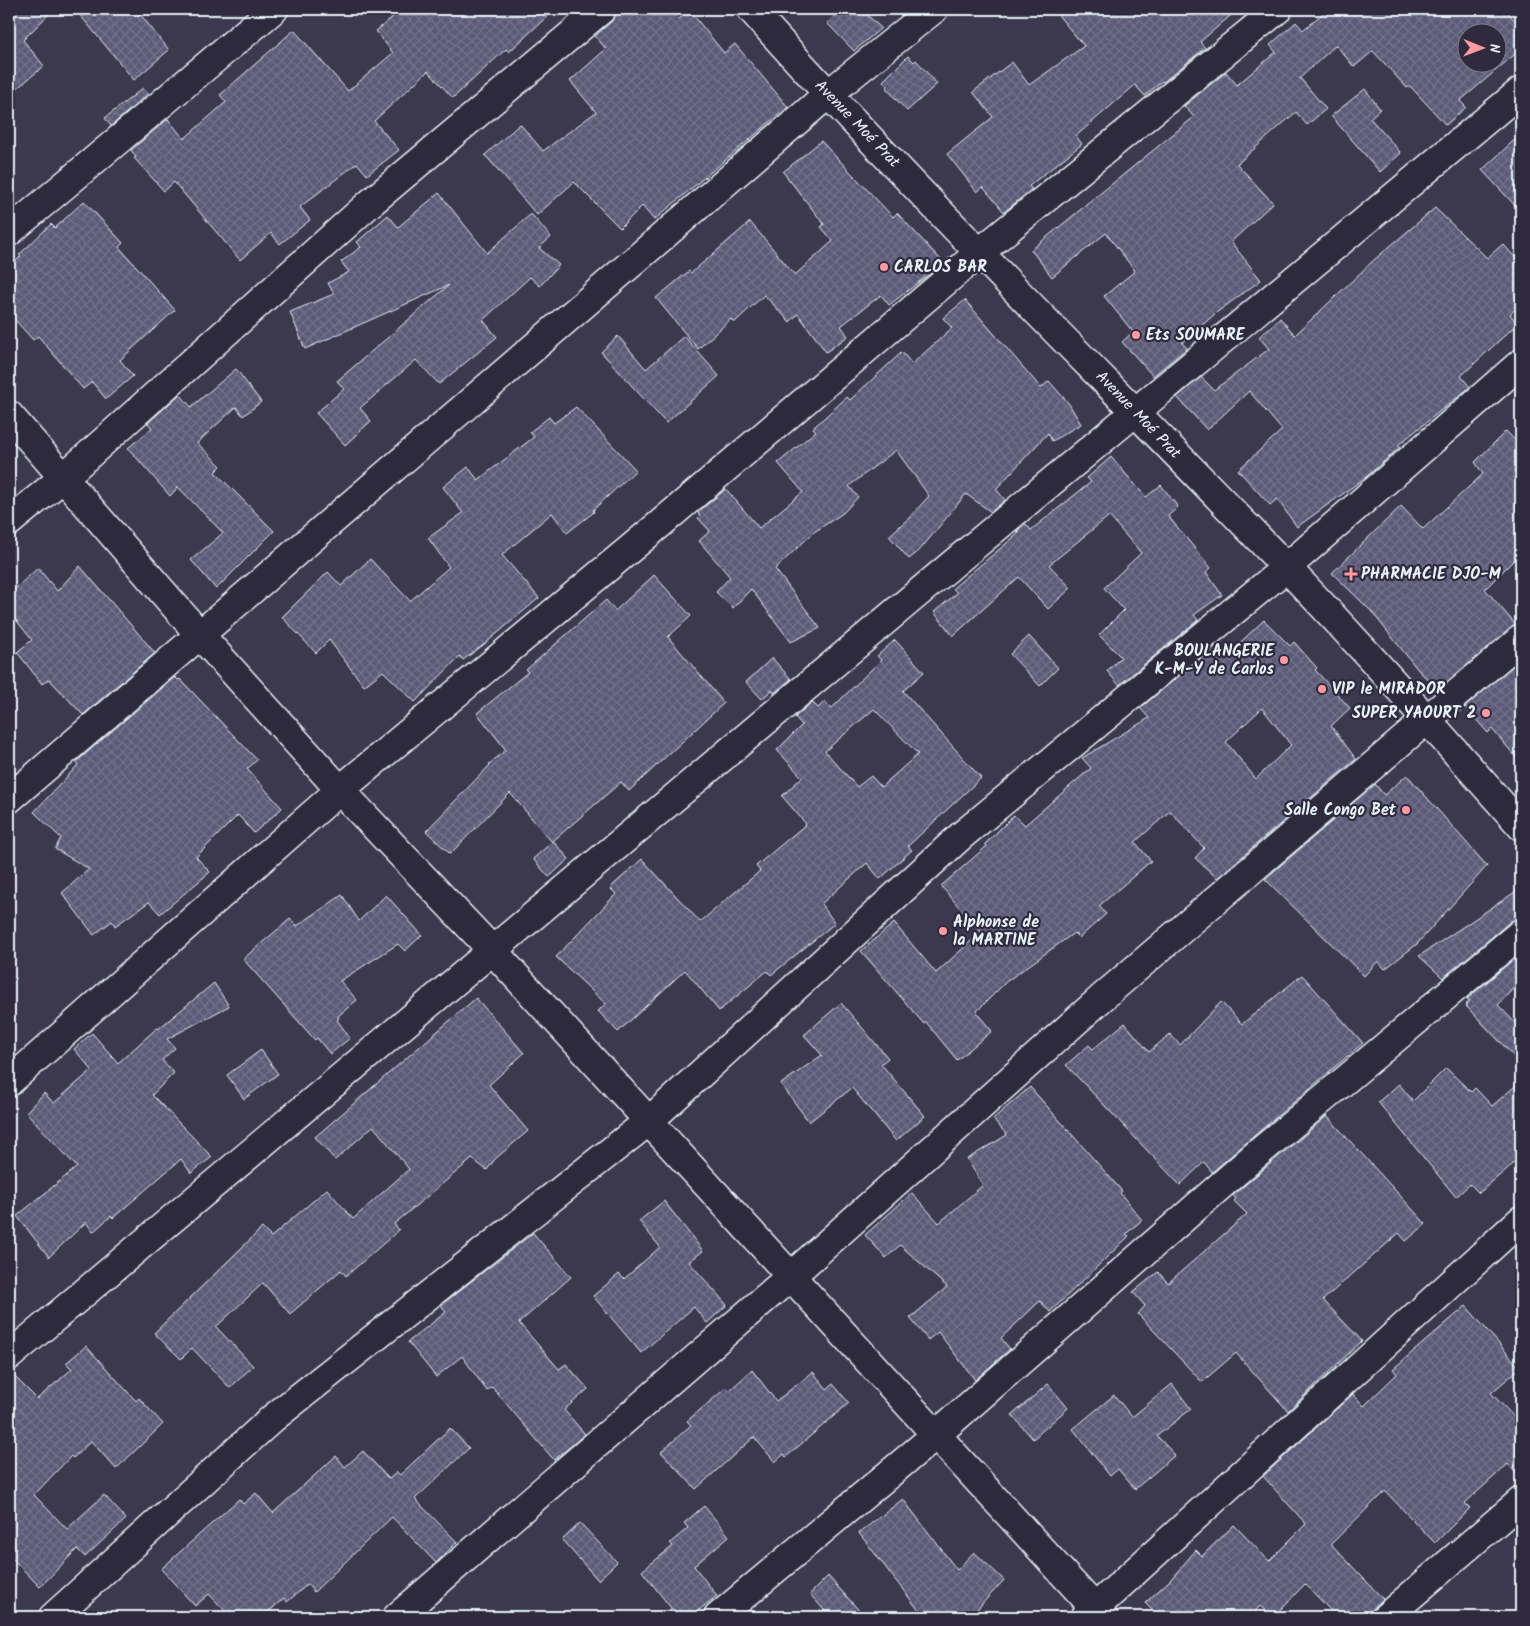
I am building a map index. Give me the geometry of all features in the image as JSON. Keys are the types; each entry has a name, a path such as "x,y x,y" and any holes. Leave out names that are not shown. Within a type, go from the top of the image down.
{"street":[{"path":"9,232 274,9"},
{"path":"9,522 64,477 368,205 602,9"},
{"name":"Avenue Moé Prat","path":"751,9 828,95 1286,568 1426,719 1521,826"},
{"path":"9,800 199,634 828,95 934,9"},
{"path":"9,1082 340,790 660,524 980,252 1278,9"},
{"path":"9,1356 493,951 1134,410 1521,91"},
{"path":"53,1617 273,1418 649,1122 961,836 1286,568 1521,363"},
{"path":"9,415 199,634 340,790 493,951 937,1434 1094,1614 1521,1220"},
{"path":"397,1617 792,1276 1105,995 1521,639"},
{"path":"718,1617 937,1434 1250,1159 1521,933"},
{"path":"1386,1617 1521,1501"}],"building":[{"path":"9,9 54,9 23,40 44,66 9,95"},
{"path":"75,9 136,9 169,50 134,80"},
{"path":"402,9 555,9 509,52 506,49 453,98 428,71 374,121 399,150 367,175 357,163 300,207 310,220 280,244 271,233 240,260 174,182 164,191 134,158 136,157 131,150 168,119 184,139 226,102 220,95 294,30 348,91 393,53 376,31"},
{"path":"617,9 670,9 679,19 689,10 724,53 735,44 788,107 654,220 642,206 620,228 574,182 537,215 485,155 520,124 543,151 596,112 570,81 606,49 595,36 612,21"},
{"path":"841,9 861,9 881,28 854,51 827,23"},
{"path":"1053,9 1238,9 1200,42 1205,48 1163,82 1145,96 1135,85 1076,136 1082,144 1029,186 1032,189 1004,212 983,187 977,192 947,154 993,117 973,92 1012,62 1029,85 1084,46"},
{"path":"1328,9 1505,9 1521,28 1521,49 1508,60 1508,22 1458,22 1458,72 1494,72 1460,101 1466,107 1446,125 1410,86 1407,88 1373,51 1354,67 1336,45 1300,78 1326,109 1307,125 1296,112 1237,164 1273,203 1231,242 1261,280 1216,313 1182,343 1187,348 1153,376 1122,342 1133,332 1104,296 1135,271 1106,233 1052,277 1031,250 1194,117 1184,106 1226,72 1237,85 1276,52 1270,45 1296,22 1303,30"},
{"path":"908,56 914,62 916,60 937,84 907,111 886,88 888,86 883,81"},
{"path":"143,88 148,94 111,126 105,118"},
{"path":"1365,89 1380,109 1370,118 1401,153 1380,172 1331,116"},
{"path":"1521,134 1521,212 1482,170"},
{"path":"821,141 893,217 897,213 944,263 889,305 881,295 841,326 848,336 826,352 798,314 790,322 764,295 734,323 731,319 698,349 656,298 689,271 691,273 750,222 795,275 833,241 821,227 824,224 783,172"},
{"path":"439,193 487,253 531,214 551,237 539,248 559,265 540,286 530,277 483,320 497,337 439,384 416,360 360,408 371,421 345,445 316,413 344,389 337,381 449,285 305,349 290,312 334,294 328,283 349,272 341,262 361,247 357,242 388,215 398,227"},
{"path":"84,201 123,243 119,247 175,310 120,360 133,376 106,399 92,382 83,389 38,336 33,340 9,313 9,268 21,256 19,255 51,224 55,228"},
{"path":"1435,208 1487,258 1503,244 1521,264 1521,304 1510,314 1517,324 1461,376 1470,387 1398,445 1400,447 1366,477 1297,527 1277,499 1270,505 1238,470 1282,430 1249,391 1207,430 1177,397 1201,377 1214,390 1269,349 1259,337 1280,318 1295,335 1375,259"},
{"path":"965,300 1041,388 1049,381 1069,404 1081,424 1052,441 1048,433 996,489 1005,500 991,512 966,494 919,551 909,559 889,536 929,496 896,450 849,486 858,497 843,513 814,532 775,569 820,628 791,642 751,589 733,608 716,592 730,577 699,541 710,531 698,518 700,516 698,512 726,489 759,528 803,492 778,463 816,431 813,428 847,397 850,400 902,352 912,364 952,328 943,318"},
{"path":"618,336 646,369 684,336 719,376 666,423 601,352"},
{"path":"236,369 261,402 243,416 236,407 197,443 221,466 215,472 274,531 216,589 191,560 223,533 178,487 170,496 128,448 152,428 148,423 180,394 191,407"},
{"path":"576,407 636,470 593,510 594,512 567,533 552,513 502,555 539,598 463,660 460,656 415,702 383,671 364,686 329,640 316,653 282,617 328,572 341,586 370,559 410,601 449,567 428,538 463,513 443,487 468,467 478,480 534,437 530,432 549,417 554,423"},
{"path":"1506,431 1521,447 1521,553 1485,589 1516,625 1438,689 1419,671 1371,611 1332,573 1401,506 1423,529 1483,474 1475,462"},
{"path":"1111,457 1146,497 1161,485 1178,507 1168,516 1211,568 1206,572 1222,595 1194,615 1198,620 1119,685 1107,671 1121,657 1099,635 1124,610 1104,588 1141,553 1109,516 1049,565 1071,588 1048,609 1019,577 953,636 934,612 957,593 953,588 1020,532 1017,531 1025,523 1031,530 1091,482 1087,478"},
{"path":"80,566 155,653 83,715 49,679 42,684 17,652 32,640 9,611 9,594 38,568 57,591"},
{"path":"654,575 691,616 668,637 724,703 629,791 621,782 553,841 569,859 549,877 533,859 552,842 510,793 450,854 426,831 489,764 506,750 477,713 528,672 526,670 606,600 615,611"},
{"path":"1264,620 1290,646 1294,642 1317,668 1315,670 1350,708 1331,726 1356,759 1217,878 1195,858 1204,848 1170,811 1135,842 1151,861 1099,906 1106,914 1079,938 1074,933 1007,981 976,1012 992,1031 957,1060 926,1022 924,1024 861,951 894,923 936,973 981,932 941,886 987,846 985,844 1014,815 1025,825 1091,768 1082,758 1149,718 1140,708 1218,644 1227,655","holes":["1262,708 1291,745 1256,779 1226,742"]},
{"path":"1029,636 1058,668 1040,686 1010,654"},
{"path":"895,640 924,672 903,691 981,778 908,846 912,850 880,879 867,863 821,904 835,923 771,975 767,971 719,1011 685,970 618,1032 598,1011 606,1004 556,957 616,894 610,888 642,859 700,922 760,871 756,866 806,824 782,796 802,777 777,750 802,725 795,717 812,702 818,708 825,701 832,708 881,660 877,656","holes":["874,709 918,754 881,787 871,776 857,787 825,751"]},
{"path":"772,658 791,679 774,693 772,690 762,699 746,682"},
{"path":"1521,659 1521,763 1492,729 1488,733 1465,707"},
{"path":"175,677 178,680 180,679 257,760 247,769 282,808 254,833 238,815 196,857 210,872 160,914 149,902 115,926 112,921 94,935 62,893 89,869 55,849 61,838 34,812 78,765 76,762"},
{"path":"1407,775 1487,866 1417,944 1385,969 1378,961 1364,976 1265,879 1375,784 1384,795"},
{"path":"1521,888 1521,918 1511,921 1443,978 1419,956"},
{"path":"342,895 359,921 386,895 422,935 405,951 398,944 340,981 357,1000 338,1016 337,1020 350,1038 330,1054 317,1038 315,1040 243,959 290,919 297,926"},
{"path":"1521,953 1521,980 1498,1005 1521,1029 1521,1064 1465,1005 1470,1001 1467,999"},
{"path":"1302,975 1363,1043 1212,1172 1204,1162 1180,1185 1066,1065 1089,1045 1093,1049 1125,1023 1149,1052 1170,1034 1180,1045 1221,1002 1242,1024"},
{"path":"214,983 229,1006 167,1039 175,1048 162,1060 174,1073 152,1095 212,1157 191,1173 181,1159 113,1218 111,1216 93,1232 86,1222 49,1257 17,1216 77,1167 26,1112 44,1093 54,1103 92,1070 74,1049 92,1033 118,1063 157,1028"},
{"path":"476,998 524,1053 489,1085 528,1131 495,1159 487,1170 472,1159 394,1224 399,1230 346,1276 341,1270 290,1314 263,1283 216,1327 253,1366 230,1388 192,1348 181,1359 154,1333 262,1228 271,1237 327,1189 353,1219 409,1169 373,1126 335,1160 315,1137"},
{"path":"841,1003 888,1058 881,1064 925,1116 896,1141 852,1088 809,1122 781,1084 822,1055 804,1035"},
{"path":"261,1050 278,1074 244,1099 227,1075"},
{"path":"1446,1068 1471,1092 1475,1088 1492,1106 1521,1081 1521,1157 1479,1193 1470,1184 1456,1197 1378,1102 1399,1084 1413,1101"},
{"path":"1030,1087 1122,1191 1120,1193 1142,1220 1126,1234 1129,1236 1050,1312 1040,1301 1001,1338 1010,1349 975,1380 938,1332 928,1340 910,1318 947,1287 900,1245 886,1258 865,1235 912,1193 939,1223 983,1185 967,1159 1007,1135 993,1119"},
{"path":"1327,1116 1426,1224 1406,1241 1399,1233 1323,1300 1362,1341 1288,1411 1236,1353 1202,1382 1138,1314 1145,1306 1133,1292 1158,1272 1168,1283 1247,1214 1234,1201 1236,1199 1233,1195"},
{"path":"664,1201 703,1251 689,1262 727,1305 707,1323 694,1307 641,1353 593,1296 619,1274 624,1279 660,1247 639,1221"},
{"path":"533,1233 571,1277 519,1323 559,1369 566,1364 588,1389 564,1410 585,1434 554,1460 492,1387 487,1391 462,1356 436,1377 408,1342 446,1312 441,1305"},
{"path":"1466,1306 1520,1368 1491,1393 1521,1424 1521,1478 1508,1464 1465,1503 1470,1508 1435,1543 1385,1491 1331,1544 1383,1599 1366,1617 1337,1617 1305,1584 1273,1617 1260,1606 1250,1617 1159,1617 1145,1603 1170,1580 1196,1550 1202,1556 1234,1525 1269,1561 1306,1524 1263,1476 1353,1394 1364,1406 1397,1374 1393,1369"},
{"path":"86,1346 136,1401 139,1398 163,1424 116,1469 91,1441 73,1458 71,1456 34,1495 67,1529 104,1495 126,1519 85,1557 77,1549 40,1587 9,1555 9,1371 37,1399 72,1369 66,1363"},
{"path":"752,1370 776,1401 813,1372 827,1389 833,1384 849,1403 786,1457 784,1454 775,1462 754,1437 696,1489 661,1452 691,1425 687,1421 726,1388 730,1390"},
{"path":"1048,1384 1068,1408 1033,1439 1012,1415"},
{"path":"1172,1384 1191,1409 1157,1436 1175,1455 1135,1489 1118,1469 1110,1476 1073,1429 1114,1395 1132,1417"},
{"path":"450,1428 469,1448 415,1499 457,1542 436,1563 392,1517 314,1592 308,1584 287,1602 284,1598 263,1617 231,1617 209,1594 195,1606 161,1569 239,1499 243,1504 256,1493 273,1513 336,1456 345,1467 363,1451 389,1479 397,1472 400,1475"},
{"path":"903,1499 957,1570 974,1552 1004,1580 970,1617 924,1617 859,1533"},
{"path":"704,1506 729,1536 694,1566 717,1596 690,1617 678,1617 642,1571 673,1546 670,1543 688,1528 684,1523"},
{"path":"580,1523 617,1562 598,1580 562,1540"},
{"path":"828,1576 865,1617 830,1617 810,1594"}],"place":[{"name":"CARLOS BAR","path":"884,267"},
{"name":"Ets SOUMARE","path":"1136,335"},
{"name":"PHARMACIE DJO-M","path":"1351,574"},
{"name":"BOULANGERIE K-M-Y de Carlos","path":"1284,660"},
{"name":"VIP le MIRADOR","path":"1322,689"},
{"name":"SUPER YAOURT 2","path":"1486,713"},
{"name":"Salle Congo Bet","path":"1406,810"},
{"name":"Alphonse de la MARTINE","path":"943,931"}]}
